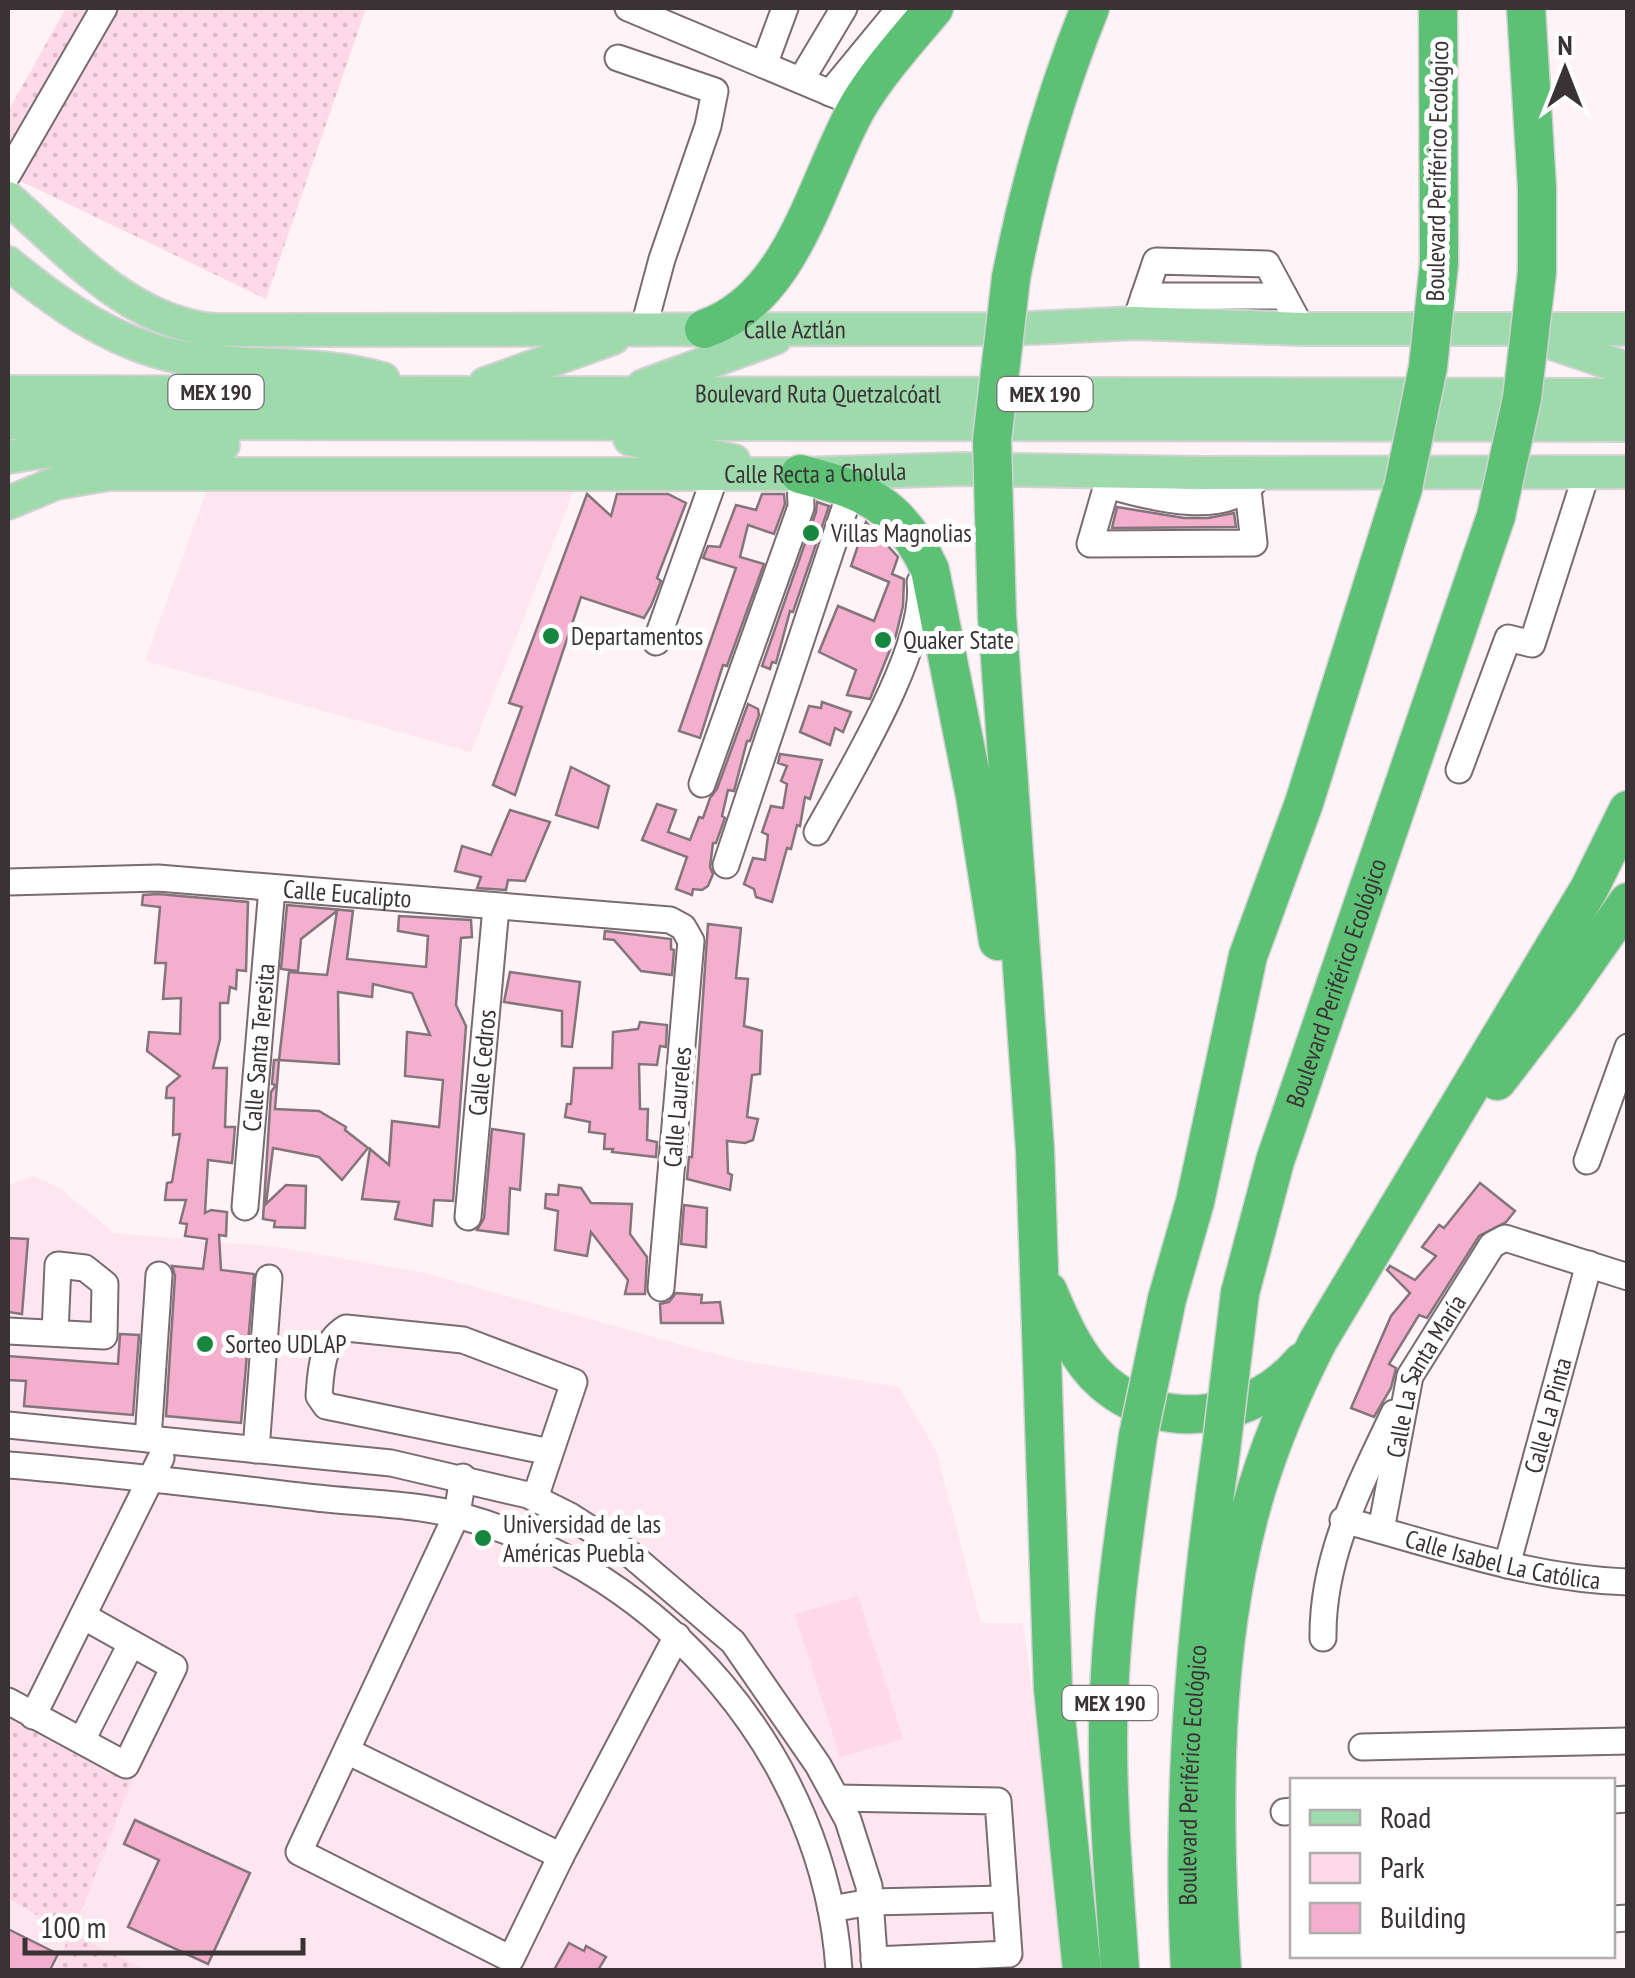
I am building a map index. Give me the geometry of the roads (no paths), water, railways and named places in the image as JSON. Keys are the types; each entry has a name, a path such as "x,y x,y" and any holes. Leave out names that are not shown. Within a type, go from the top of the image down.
{"highway":[{"path":"704,330 742,311 778,272 845,99 902,26 934,8"},
{"path":"902,26 955,8"},
{"path":"1082,1970 1053,1689 1035,1150 996,615 992,440 1010,278 1035,170 1065,71 1090,8"},
{"name":"Boulevard Periférico Ecológico","path":"1120,1970 1108,1739 1119,1575 1138,1436 1166,1298 1195,1202 1248,956 1310,786 1403,488 1428,366 1439,264 1438,8"},
{"name":"Boulevard Periférico Ecológico","path":"1190,1970 1186,1882 1192,1692 1202,1578 1240,1293 1275,1160 1496,516 1522,398 1537,272 1537,188 1526,8"},
{"path":"800,474 852,487 886,508 922,553 935,588 972,777 1016,1065 1035,1150"},
{"name":"Boulevard Periférico Ecológico","path":"1222,1970 1217,1788 1221,1702 1230,1606 1257,1487 1280,1422 1318,1340 1589,889 1628,810"},
{"path":"1441,1134 1486,1095 1628,902"},
{"path":"1040,1264 1056,1310 1088,1364 1116,1392 1150,1408 1186,1415 1238,1407 1284,1380 1318,1340"}],"main road":[{"name":"Calle Aztlán","path":"8,198 128,301 180,325 214,330 1012,330 1140,310 1302,329 1628,329"},
{"path":"8,262 89,322 165,353 350,371 425,393"},
{"path":"1510,329 1628,370"},
{"path":"462,393 638,330"},
{"path":"621,393 798,330"},
{"name":"Boulevard Ruta Quetzalcóatl","path":"8,392 1628,395"},
{"name":"Calle Recta a Cholula","path":"8,424 1628,425"},
{"path":"8,457 40,452 223,445 326,424"},
{"path":"562,426 800,474"},
{"path":"866,427 962,469"},
{"name":"Calle Recta a Cholula","path":"8,503 56,483 108,474 800,474 962,469 1200,487 1256,481 1628,472"}],"street":[{"path":"8,174 104,8"},
{"path":"628,8 845,99"},
{"path":"764,65 785,8"},
{"path":"801,80 844,8"},
{"path":"618,58 715,91 708,126 638,330"},
{"path":"1284,296 1140,310 1156,260 1267,264 1302,329"},
{"path":"1458,770 1508,638 1532,644 1587,472"},
{"path":"656,642 716,474"},
{"path":"702,784 801,507 800,474"},
{"path":"1103,478 1090,544 1254,543 1256,481"},
{"path":"726,865 852,487"},
{"path":"817,832 872,732 918,624 922,553"},
{"name":"Calle Eucalipto","path":"8,882 158,878 670,920 684,927"},
{"name":"Calle Santa Teresita","path":"245,1207 272,888"},
{"name":"Calle Cedros","path":"468,1217 496,907"},
{"name":"Calle Laureles","path":"661,1288 691,941 684,927"},
{"path":"1587,1162 1628,1047"},
{"name":"Calle La Santa María","path":"1381,1530 1410,1376 1492,1246 1505,1238 1589,1264"},
{"path":"1589,1264 1628,1277"},
{"name":"Calle La Pinta","path":"1507,1565 1589,1264"},
{"path":"34,1716 154,1458 159,1274"},
{"path":"256,1450 269,1278"},
{"path":"535,1498 574,1382 463,1340 346,1328 332,1337 322,1361 319,1396 326,1406 550,1452"},
{"path":"8,1331 55,1334"},
{"path":"1323,1638 1323,1605 1344,1520 1410,1376"},
{"path":"8,1424 103,1434 234,1488 457,1514 530,1539 616,1587 677,1636 727,1690 774,1758 808,1826 836,1924 839,1970"},
{"path":"8,1465 256,1450 391,1463 463,1477 535,1498 631,1556 733,1642 848,1820 869,1886 875,1965 1010,1954 998,1801 836,1798"},
{"path":"463,1477 457,1514 299,1852 511,1959 677,1636"},
{"name":"Calle Isabel La Católica","path":"1344,1520 1507,1565 1585,1580 1628,1582"},
{"path":"8,1702 126,1765 174,1667 83,1616"},
{"path":"82,1740 131,1644"},
{"path":"727,1690 759,1678"},
{"path":"1362,1747 1628,1741"},
{"path":"346,1751 561,1856"},
{"path":"831,1908 871,1902 1005,1899"}],"place":[{"name":"Villas Magnolias","path":"811,533"},
{"name":"Departamentos","path":"551,636"},
{"name":"Quaker State","path":"883,640"},
{"name":"Sorteo UDLAP","path":"205,1344"},
{"name":"Universidad de las Américas Puebla","path":"483,1538"}]}
